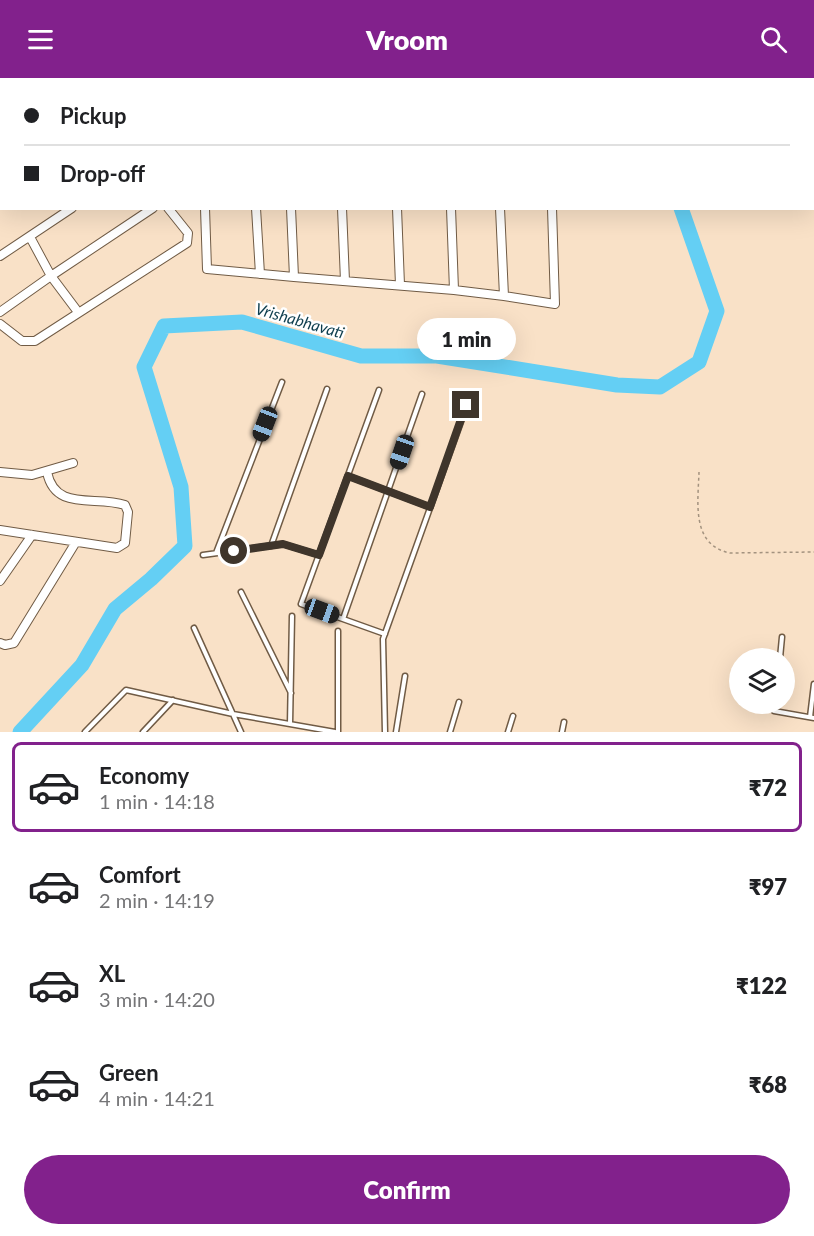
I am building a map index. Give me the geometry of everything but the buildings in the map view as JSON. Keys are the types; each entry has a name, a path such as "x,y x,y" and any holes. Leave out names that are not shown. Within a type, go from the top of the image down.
{"street":[{"path":"0,256 69,210"},
{"path":"0,312 150,210"},
{"path":"0,324 15,337 31,342 187,243 188,233 170,210"},
{"path":"205,210 207,268 454,290 555,304 552,210"},
{"path":"256,210 260,274"},
{"path":"291,210 294,277"},
{"path":"342,210 345,281"},
{"path":"397,210 400,285"},
{"path":"451,210 454,290"},
{"path":"500,210 504,296"},
{"path":"30,237 51,276 78,312"},
{"path":"0,472 32,475 73,463"},
{"path":"0,530 121,548 125,543 128,508 123,504 65,497 56,493 50,484 47,472"},
{"path":"0,580 32,535"},
{"path":"0,643 5,645 14,643 76,542"}],"lane":[{"path":"216,554 282,382"},
{"path":"271,546 327,389"},
{"path":"379,390 301,604 385,634"},
{"path":"343,619 422,394"},
{"path":"385,732 383,639 466,405"},
{"path":"348,476 430,507"},
{"path":"203,555 283,544 319,555"},
{"path":"241,592 291,693"},
{"path":"290,724 292,616"},
{"path":"194,628 241,732"},
{"path":"85,732 126,690 233,714 337,732 338,631"},
{"path":"781,648 782,637"},
{"path":"396,732 405,676"},
{"path":"790,714 812,718 814,684"},
{"path":"143,732 173,700"},
{"path":"450,732 459,702"},
{"path":"508,732 513,716"},
{"path":"562,732 564,722"}],"path":[{"path":"699,472 698,518 711,545 720,551 730,553 814,552"}],"waterway":[{"name":"Vrishabhavati","path":"20,732 82,665 115,609 185,546 181,487 144,367 164,326 242,322 361,356 437,356 617,385 660,387 699,362 717,311 682,210"}],"route":[{"path":"234,551 283,544 319,555 348,476 430,507 466,405"}]}
